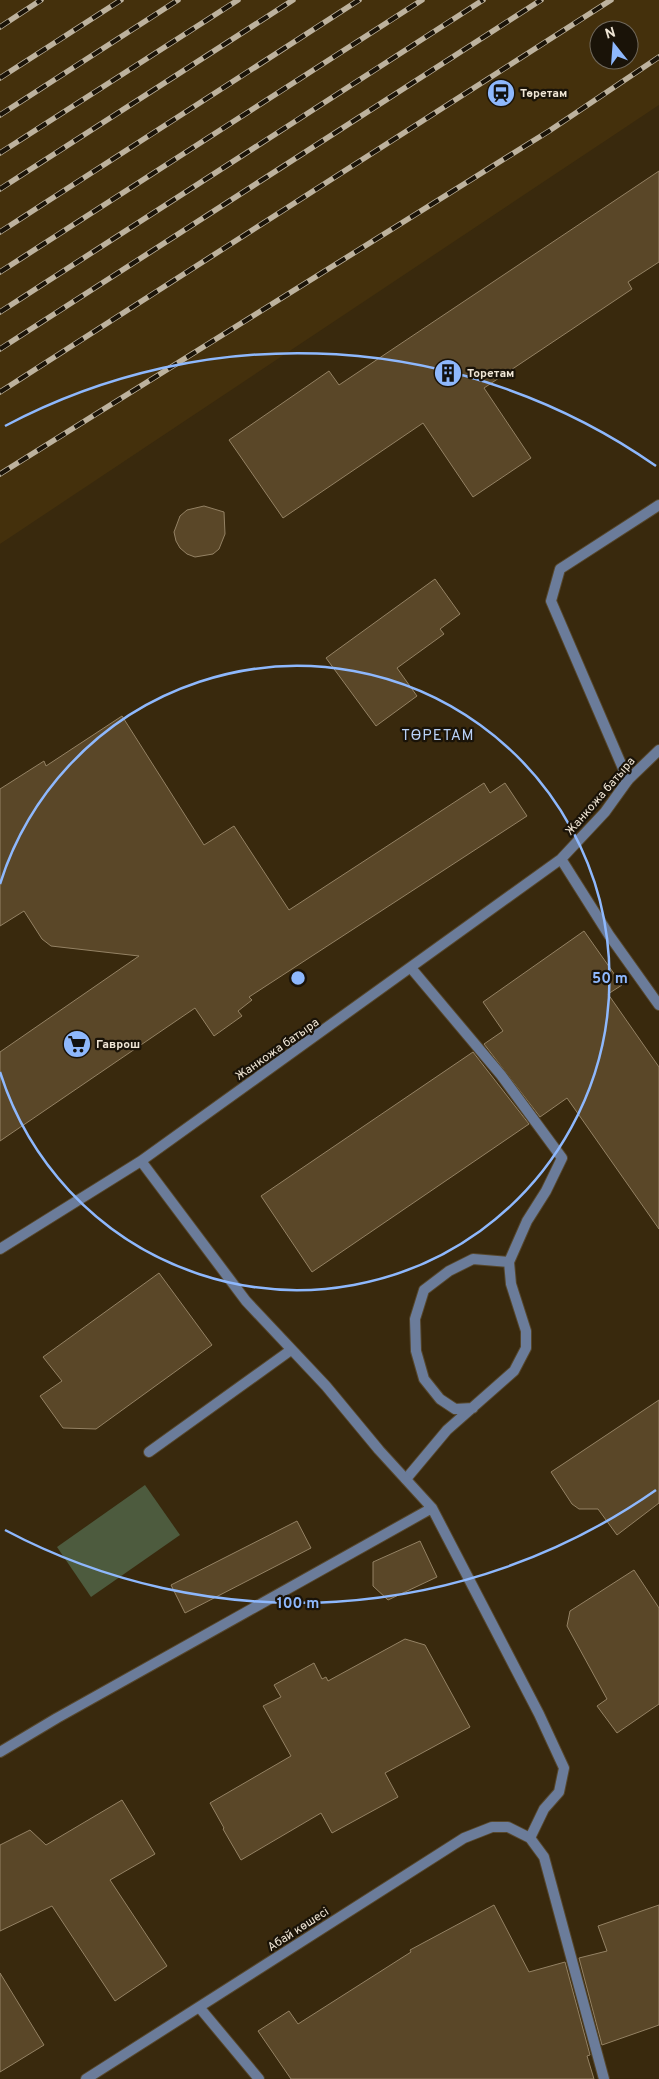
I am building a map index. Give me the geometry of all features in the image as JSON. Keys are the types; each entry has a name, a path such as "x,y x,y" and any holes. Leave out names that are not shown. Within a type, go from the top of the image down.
{"street":[{"path":"628,780 551,601 560,569 659,505"},
{"name":"Жанкожа батыра","path":"0,1249 141,1161 562,859 605,812 628,780 659,750"},
{"path":"562,859 609,935 659,1005"},
{"path":"406,1479 447,1430 514,1371 526,1348 526,1331 511,1284 510,1262 527,1221 546,1191 562,1158 500,1075 412,968"},
{"path":"141,1161 246,1301 326,1386 432,1508 539,1714 564,1768 558,1792 544,1809 530,1838 544,1857 604,2079"},
{"path":"473,1408 455,1409 440,1400 424,1379 416,1351 415,1319 424,1290 449,1271 474,1259 510,1262"},
{"path":"148,1452 248,1383 291,1350"},
{"path":"0,1752 57,1718 432,1508"},
{"name":"Абай көшесі","path":"86,2079 464,1838 492,1827 508,1828 530,1838"},
{"path":"199,2007 259,2079"}],"shaded area":[{"path":"0,0 659,0 659,105 0,544"}],"green space":[{"path":"145,1485 180,1535 91,1597 57,1547"}],"building":[{"path":"659,171 659,262 628,282 632,289 484,388 531,458 473,497 423,423 283,518 229,440 329,371 339,385"},
{"path":"204,506 224,512 225,534 219,549 213,554 195,557 187,554 180,548 174,532 180,516 187,510"},
{"path":"435,579 460,614 440,629 444,634 397,668 417,696 376,726 326,658"},
{"path":"122,716 204,845 234,826 289,910 484,783 490,793 505,783 527,816 249,997 252,1000 238,1011 242,1016 214,1036 195,1008 0,1141 0,1052 139,956 51,946 42,939 24,911 0,926 0,789 44,761 46,766"},
{"path":"584,931 622,985 608,994 659,1067 659,1229 567,1098 540,1117 484,1044 503,1031 483,1002"},
{"path":"473,1052 529,1124 312,1272 261,1196"},
{"path":"159,1273 212,1345 96,1429 63,1428 40,1396 62,1381 43,1357"},
{"path":"659,1400 659,1503 617,1535 598,1509 579,1509 572,1504 551,1472"},
{"path":"297,1521 311,1548 185,1613 171,1585"},
{"path":"420,1541 437,1577 388,1600 373,1586 373,1562"},
{"path":"634,1570 659,1608 659,1704 617,1733 597,1706 607,1699 567,1626 570,1611"},
{"path":"405,1639 425,1645 470,1727 385,1773 398,1797 332,1833 321,1813 241,1860 210,1803 291,1756 263,1706 281,1697 274,1685 314,1663 322,1679 326,1677 328,1681"},
{"path":"122,1800 155,1854 110,1880 167,1966 115,2001 52,1906 0,1931 0,1845 30,1830 46,1845"},
{"path":"494,1905 529,1972 565,1962 590,2055 587,2056 594,2079 291,2079 258,2031 289,2011 298,2024 411,1952 410,1950"},
{"path":"659,1905 659,2025 602,2045 579,1958 607,1951 598,1926"},
{"path":"0,1973 44,2045 0,2072"}],"railway":[{"path":"0,27 41,0"},
{"path":"0,78 121,0"},
{"path":"0,115 178,0"},
{"path":"0,153 238,0"},
{"path":"0,189 293,0"},
{"path":"0,232 359,0"},
{"path":"0,272 422,0"},
{"path":"0,312 483,0"},
{"path":"0,349 541,0"},
{"path":"0,392 611,0"},
{"path":"0,474 549,131 659,57"}],"place":[{"name":"Төретам","path":"501,93"},
{"name":"Торетам","path":"448,373"},
{"name":"Гаврош","path":"77,1044"}],"district":[{"name":"ТӨРЕТАМ","path":"438,735"}]}
